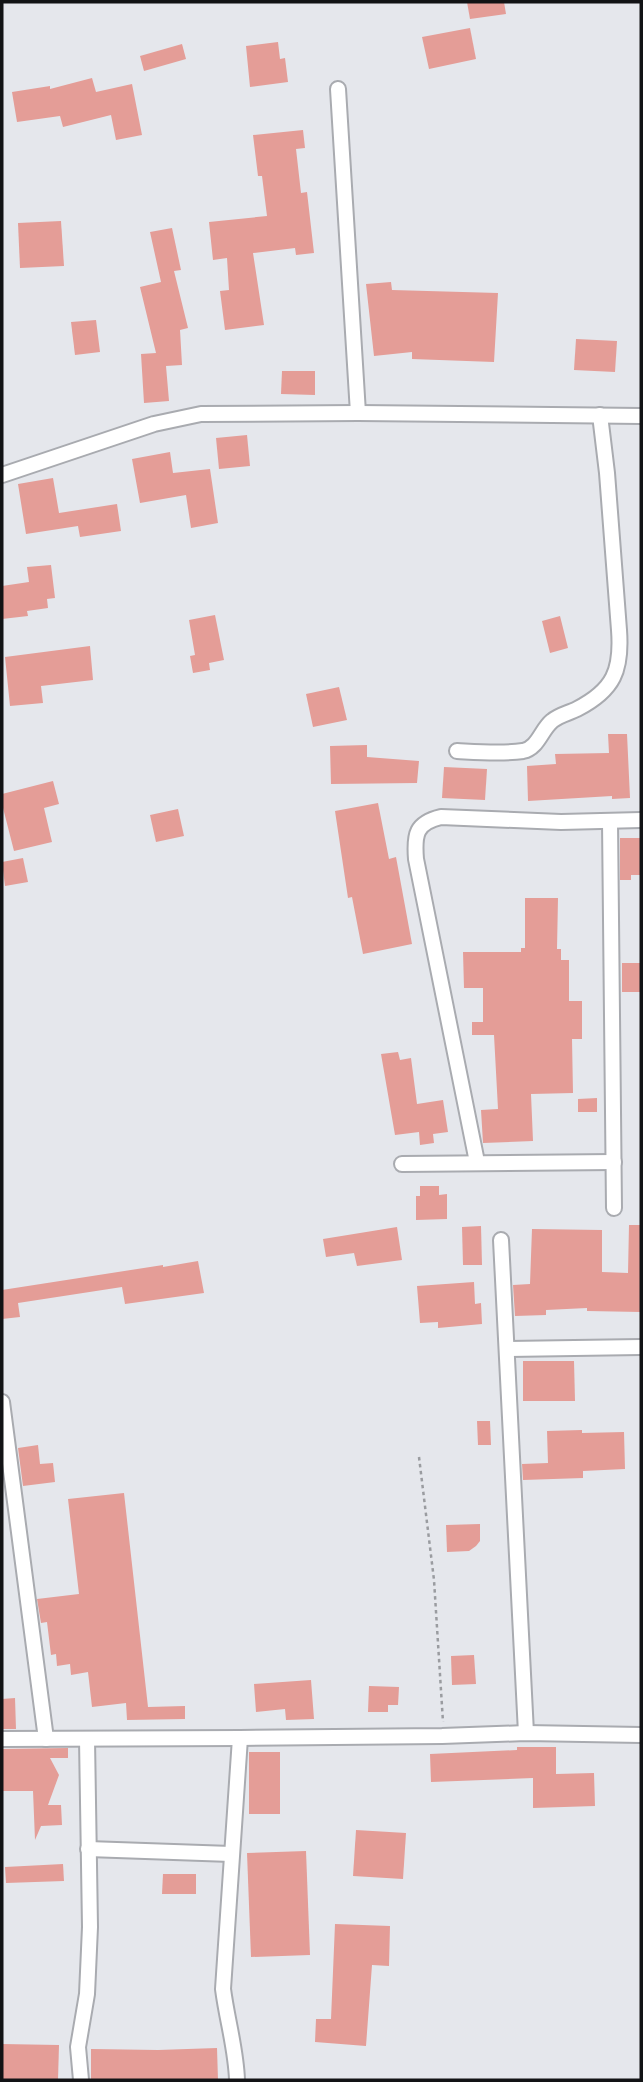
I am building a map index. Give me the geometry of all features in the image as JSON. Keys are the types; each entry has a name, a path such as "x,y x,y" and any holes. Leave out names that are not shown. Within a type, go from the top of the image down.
{"street":[{"path":"338,89 358,413"},
{"path":"2,475 181,417 201,414 641,416"},
{"path":"457,751 524,751 535,745 547,725 556,717 595,699 611,681 618,667 621,652 620,630 600,415"},
{"path":"477,1162 416,859 416,835 420,826 441,817 610,822 641,820"},
{"path":"610,822 614,1208"},
{"path":"402,1164 614,1162"},
{"path":"501,1240 526,1732"},
{"path":"507,1349 641,1347"},
{"path":"2,1402 46,1739"},
{"path":"2,1739 442,1736 526,1732 641,1735"},
{"path":"237,2080 223,1989 240,1738"},
{"path":"81,2080 78,2047 87,1994 90,1927 88,1739"},
{"path":"88,1849 231,1854"}],"path":[{"path":"419,1457 434,1580 442,1736"}],"building":[{"path":"467,2 504,2 506,14 470,19"},
{"path":"470,28 476,59 429,69 422,37"},
{"path":"278,42 280,59 285,58 288,82 250,87 246,46"},
{"path":"182,44 186,59 144,71 140,56"},
{"path":"92,78 96,92 132,84 142,135 116,140 111,115 63,127 60,116 17,122 12,92 50,86 50,89"},
{"path":"303,130 305,148 296,149 301,193 307,192 314,253 296,255 295,248 253,253 264,325 225,330 220,291 229,290 227,258 213,260 209,222 267,216 253,135"},
{"path":"61,221 64,266 20,268 18,223"},
{"path":"172,228 181,270 174,271 188,328 180,330 182,365 166,366 169,401 144,403 141,354 156,353 140,287 161,282 150,232"},
{"path":"391,282 392,290 498,293 494,362 412,359 412,352 374,356 366,284"},
{"path":"96,320 100,352 75,355 71,322"},
{"path":"576,339 617,341 615,372 574,370"},
{"path":"282,371 315,371 315,395 281,394"},
{"path":"247,435 250,466 219,469 216,438"},
{"path":"170,452 173,473 210,469 218,523 191,528 186,495 140,503 132,459"},
{"path":"53,478 59,513 117,504 121,531 80,537 78,526 26,534 18,484"},
{"path":"51,565 55,598 47,599 48,608 27,611 28,616 2,619 2,586 29,582 27,567"},
{"path":"215,615 224,660 209,663 210,670 193,673 190,656 195,655 189,620"},
{"path":"560,616 568,648 550,653 542,621"},
{"path":"90,646 93,680 41,686 43,703 10,706 5,657"},
{"path":"339,687 347,720 313,727 306,694"},
{"path":"608,734 627,734 630,798 612,799 612,796 528,801 527,766 556,764 555,754 609,753"},
{"path":"367,745 367,757 419,761 417,783 331,784 330,746"},
{"path":"444,767 487,769 485,800 442,798"},
{"path":"53,781 59,804 44,808 52,842 14,851 2,794"},
{"path":"378,803 389,859 396,857 412,944 363,954 352,897 348,898 335,811"},
{"path":"178,809 184,836 156,842 150,815"},
{"path":"620,838 641,838 641,875 631,875 631,880 620,880"},
{"path":"23,858 28,882 5,886 2,862"},
{"path":"525,898 558,898 557,949 561,949 561,960 569,960 569,1001 582,1001 582,1039 572,1039 573,1093 531,1094 533,1141 483,1143 481,1110 498,1109 494,1035 472,1035 472,1022 483,1022 483,988 464,988 463,952 521,952 521,948 525,948"},
{"path":"622,963 641,963 641,992 622,992"},
{"path":"398,1052 400,1060 411,1058 417,1104 443,1100 448,1132 433,1134 434,1143 420,1145 419,1132 395,1135 381,1054"},
{"path":"597,1098 597,1112 578,1112 578,1099"},
{"path":"420,1186 439,1186 439,1195 447,1194 447,1219 416,1220 416,1196 420,1196"},
{"path":"629,1225 641,1225 641,1312 587,1311 587,1308 546,1310 546,1315 515,1316 513,1285 530,1284 532,1229 602,1230 602,1272 628,1273"},
{"path":"481,1226 482,1265 463,1265 462,1227"},
{"path":"397,1227 402,1260 357,1266 354,1253 326,1257 323,1239"},
{"path":"198,1261 204,1293 125,1304 122,1287 18,1303 20,1317 2,1319 2,1290"},
{"path":"474,1282 475,1304 481,1303 482,1324 438,1328 438,1322 420,1323 417,1286"},
{"path":"523,1361 574,1361 575,1401 523,1401"},
{"path":"477,1421 490,1421 491,1445 478,1445"},
{"path":"582,1430 582,1433 624,1432 625,1469 583,1471 583,1478 523,1480 522,1464 548,1463 547,1431"},
{"path":"38,1445 40,1464 53,1463 55,1482 23,1486 18,1448"},
{"path":"124,1493 148,1707 185,1706 185,1719 127,1720 126,1703 92,1707 88,1672 71,1675 70,1664 57,1666 56,1654 51,1655 47,1622 41,1623 37,1599 79,1594 68,1499"},
{"path":"480,1524 480,1541 476,1546 469,1551 447,1552 446,1525"},
{"path":"474,1655 476,1684 452,1685 451,1656"},
{"path":"311,1680 314,1719 286,1720 285,1709 256,1712 254,1684"},
{"path":"369,1686 399,1687 398,1705 388,1705 388,1712 368,1712"},
{"path":"15,1698 16,1729 2,1729 2,1699"},
{"path":"517,1747 556,1747 556,1774 594,1773 595,1806 533,1808 533,1778 431,1782 430,1754 517,1750"},
{"path":"68,1748 68,1758 50,1758 59,1775 48,1805 61,1805 62,1825 41,1826 35,1840 33,1791 2,1791 2,1749"},
{"path":"249,1752 280,1752 280,1814 249,1814"},
{"path":"356,1830 406,1833 403,1879 353,1876"},
{"path":"306,1851 310,1955 251,1957 247,1853"},
{"path":"63,1864 64,1881 6,1883 5,1867"},
{"path":"163,1874 196,1874 196,1894 162,1894"},
{"path":"335,1924 390,1926 389,1966 372,1965 366,2046 315,2042 316,2019 331,2019"},
{"path":"2,2044 59,2045 58,2080 2,2080"},
{"path":"217,2048 218,2080 91,2080 91,2049"}]}
